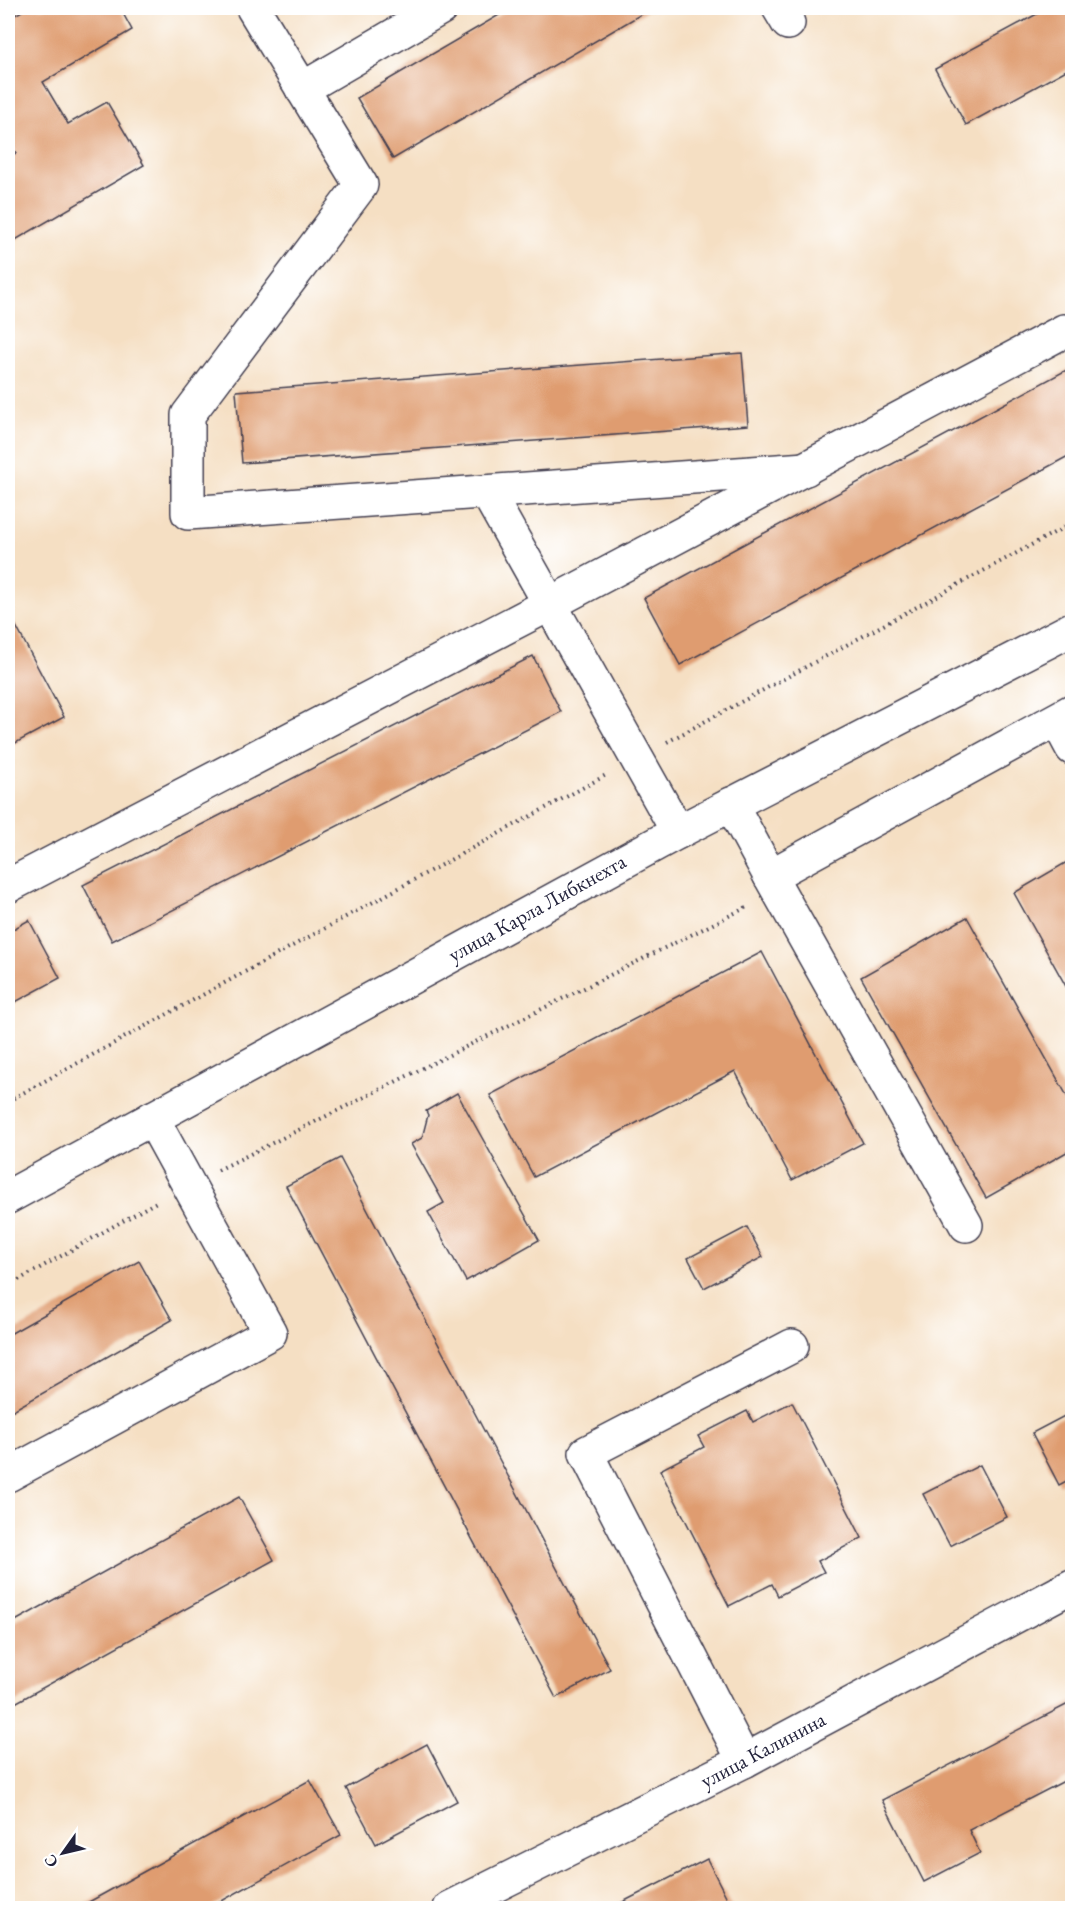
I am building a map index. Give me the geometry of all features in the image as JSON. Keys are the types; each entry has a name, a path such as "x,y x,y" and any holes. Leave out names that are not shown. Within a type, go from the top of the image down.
{"street":[{"path":"253,8 361,185 188,415 188,513 806,469"},
{"path":"302,89 441,8"},
{"path":"8,886 550,604 1064,331"},
{"path":"488,492 678,832"},
{"name":"улица Карла Либкнехта","path":"8,1197 678,832 1072,629"},
{"path":"774,883 1065,716 1072,748"},
{"path":"732,804 966,1225"},
{"path":"8,1475 270,1333 152,1118"},
{"path":"744,1761 586,1453 792,1346"},
{"name":"улица Калинина","path":"450,1908 744,1761 1072,1586"}],"path":[{"path":"8,1101 1072,523"},
{"path":"8,1287 189,1185 774,883"}],"building":[{"path":"27,8 120,8 132,30 43,82 68,124 107,102 144,165 12,242 8,235 8,158 16,153 8,139 8,19"},
{"path":"511,8 652,8 393,159 357,98"},
{"path":"1048,8 1072,8 1072,67 966,125 935,69"},
{"path":"742,353 748,425 242,463 236,391"},
{"path":"1072,367 1072,454 680,665 644,598"},
{"path":"8,611 64,717 8,747"},
{"path":"533,656 561,712 112,941 83,885"},
{"path":"1072,859 1072,997 1014,893"},
{"path":"967,917 1072,1105 1072,1149 986,1198 861,977"},
{"path":"29,920 60,978 8,1006 8,932"},
{"path":"762,952 863,1143 792,1180 735,1071 534,1177 490,1095"},
{"path":"457,1093 539,1240 466,1281 428,1212 444,1203 411,1144 422,1138 428,1115 426,1111"},
{"path":"340,1158 610,1669 556,1698 286,1186"},
{"path":"747,1227 763,1257 704,1288 688,1258"},
{"path":"139,1261 172,1320 8,1413 8,1335"},
{"path":"792,1402 862,1538 818,1561 824,1572 778,1596 772,1584 729,1606 660,1470 704,1447 698,1436 747,1411 753,1422"},
{"path":"1072,1412 1072,1478 1059,1485 1032,1433"},
{"path":"980,1465 1007,1517 950,1546 923,1494"},
{"path":"239,1497 274,1560 8,1707 8,1625"},
{"path":"1072,1702 1072,1777 969,1830 980,1853 924,1882 882,1800"},
{"path":"427,1744 457,1801 376,1844 346,1788"},
{"path":"310,1780 341,1835 209,1908 78,1908"},
{"path":"707,1859 732,1908 611,1908"}]}
